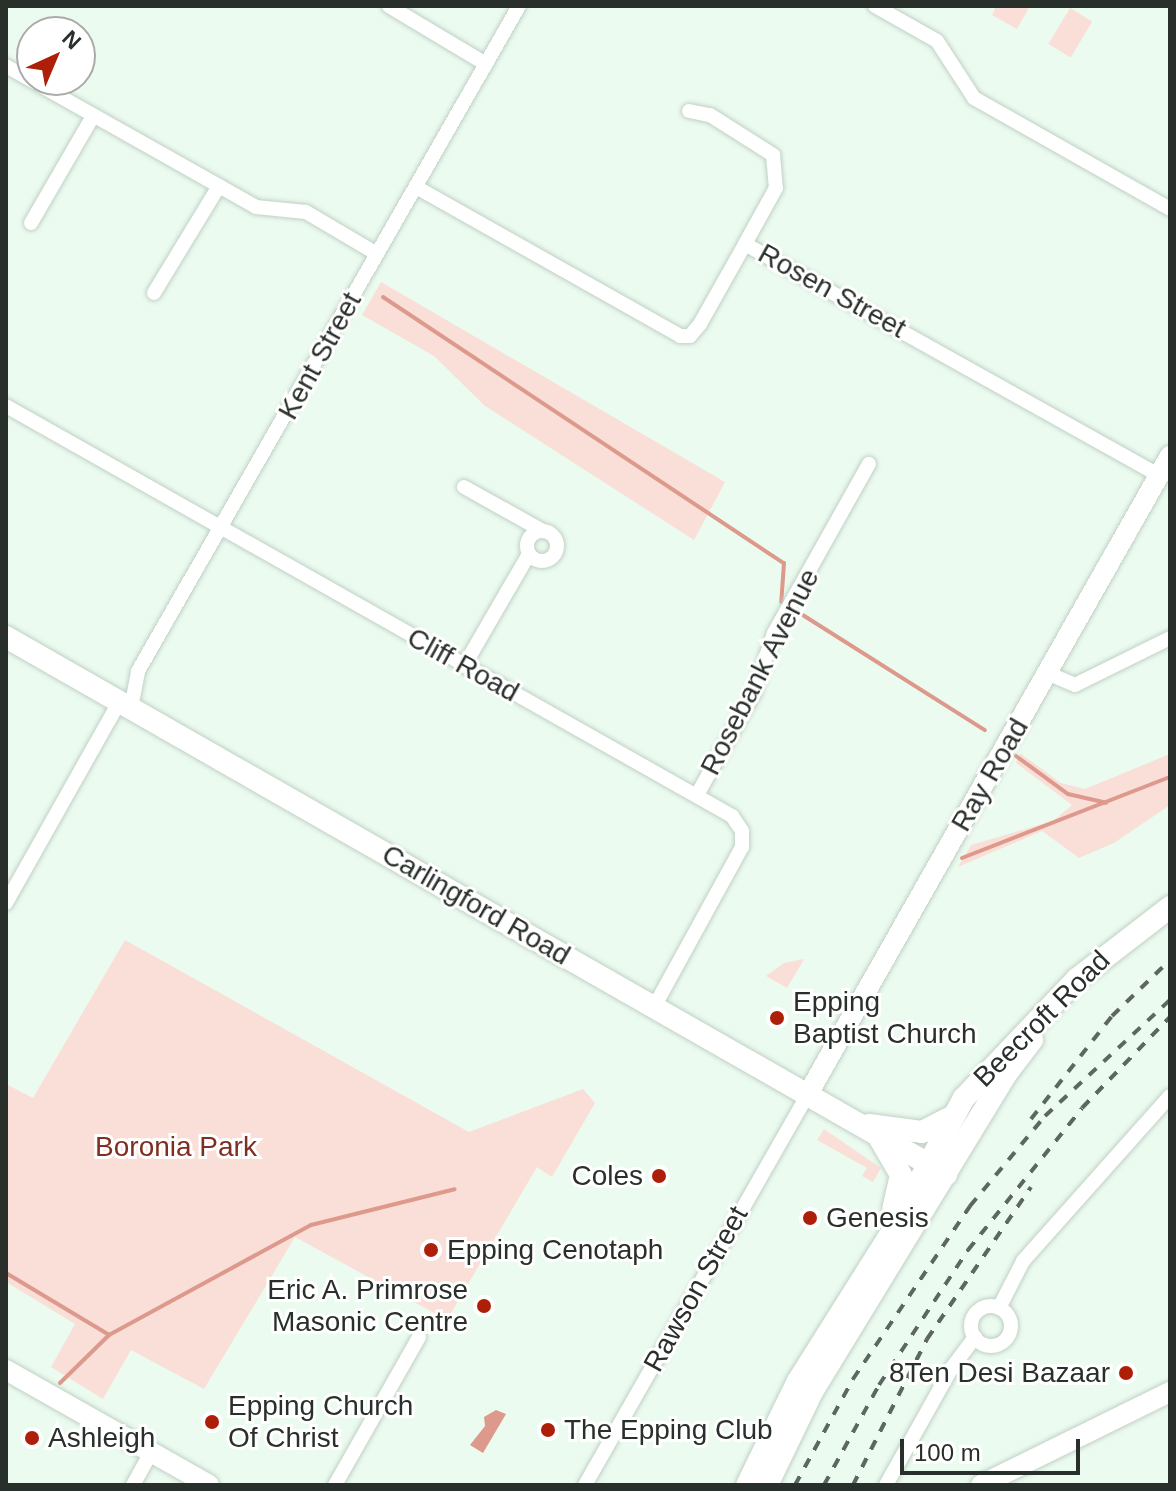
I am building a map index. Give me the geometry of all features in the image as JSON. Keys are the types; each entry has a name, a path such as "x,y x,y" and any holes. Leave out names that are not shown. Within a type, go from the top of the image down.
{"main road":[{"name":"Carlingford Road","path":"6,637 937,1169"},
{"name":"Beecroft Road","path":"767,1485 812,1392 937,1169 957,1109 997,1058 1049,1005 1127,936 1170,907"},
{"name":"Beecroft Road","path":"747,1485 798,1381 875,1257 1023,1050 1109,965 1170,921"},
{"path":"860,1124 922,1132 949,1121 957,1109"},
{"path":"860,1124 890,1151 901,1175 875,1257"}],"street":[{"path":"389,6 486,64"},
{"name":"Kent Street","path":"6,903 126,704 138,671 519,6"},
{"path":"875,6 937,41 974,98 1170,209"},
{"path":"6,66 256,207 306,212 377,254"},
{"path":"689,111 710,115 773,155 776,188 745,244"},
{"path":"31,223 93,116"},
{"path":"154,293 219,186"},
{"name":"Rosen Street","path":"416,187 680,336 690,336 700,324 745,244 1159,475"},
{"name":"Cliff Road","path":"6,406 732,816 744,840 654,1007"},
{"name":"Ray Road","path":"808,1094 1170,456"},
{"name":"Rosebank Avenue","path":"697,795 754,693 774,633 869,464"},
{"path":"464,487 555,539 556,553 545,562 529,554"},
{"path":"464,666 529,554 527,542 541,530"},
{"path":"1047,673 1075,685 1170,638"},
{"name":"Rawson Street","path":"585,1485 808,1094"},
{"path":"886,1485 951,1369 975,1337 976,1314 999,1308 1023,1261 1170,1096"},
{"path":"975,1337 990,1346 1006,1339 1011,1322 999,1308"},
{"path":"335,1485 419,1337"},
{"path":"6,1370 147,1460 209,1485"},
{"path":"981,1485 1170,1392"},
{"path":"133,1485 147,1460"}],"green space":[{"path":"996,6 1030,6 1017,29 992,15"},
{"path":"1070,8 1092,21 1071,57 1048,44"},
{"path":"381,282 725,482 694,540 485,406 434,356 362,315"},
{"path":"1020,753 1061,783 1085,789 1170,754 1170,805 1114,843 1079,858 1042,831 958,867 971,845 1053,821 1072,805 1016,763"},
{"name":"Boronia Park","path":"125,940 469,1132 583,1089 595,1103 552,1177 537,1167 447,1320 295,1237 204,1389 131,1350 103,1399 51,1367 75,1324 6,1282 6,1084 33,1098"},
{"path":"804,959 787,988 766,976 784,963"},
{"path":"824,1129 881,1168 873,1182 862,1176 867,1168 817,1140"}],"shaded area":[{"path":"496,1410 506,1414 483,1453 470,1445 485,1426 484,1417"}],"waterway":[{"path":"383,297 784,563 781,602"},
{"path":"798,612 985,730"},
{"path":"1016,756 1068,794 1106,803"},
{"path":"962,858 1170,777"},
{"path":"6,1273 109,1335 311,1225 455,1189"},
{"path":"60,1383 109,1335"}],"railway":[{"path":"1031,1119 1112,1016 1170,960"},
{"path":"795,1485 853,1379 970,1206 1045,1116 1170,1000"},
{"path":"824,1485 879,1385 968,1250 1082,1108 1170,1017"},
{"path":"853,1485 927,1339 1031,1187"}],"place":[{"name":"Epping Baptist Church","path":"777,1018"},
{"name":"Coles","path":"659,1176"},
{"name":"Genesis","path":"810,1218"},
{"name":"Epping Cenotaph","path":"431,1250"},
{"name":"Eric A. Primrose Masonic Centre","path":"484,1306"},
{"name":"8Ten Desi Bazaar","path":"1126,1373"},
{"name":"Epping Church Of Christ","path":"212,1422"},
{"name":"The Epping Club","path":"548,1430"},
{"name":"Ashleigh","path":"32,1438"}]}
